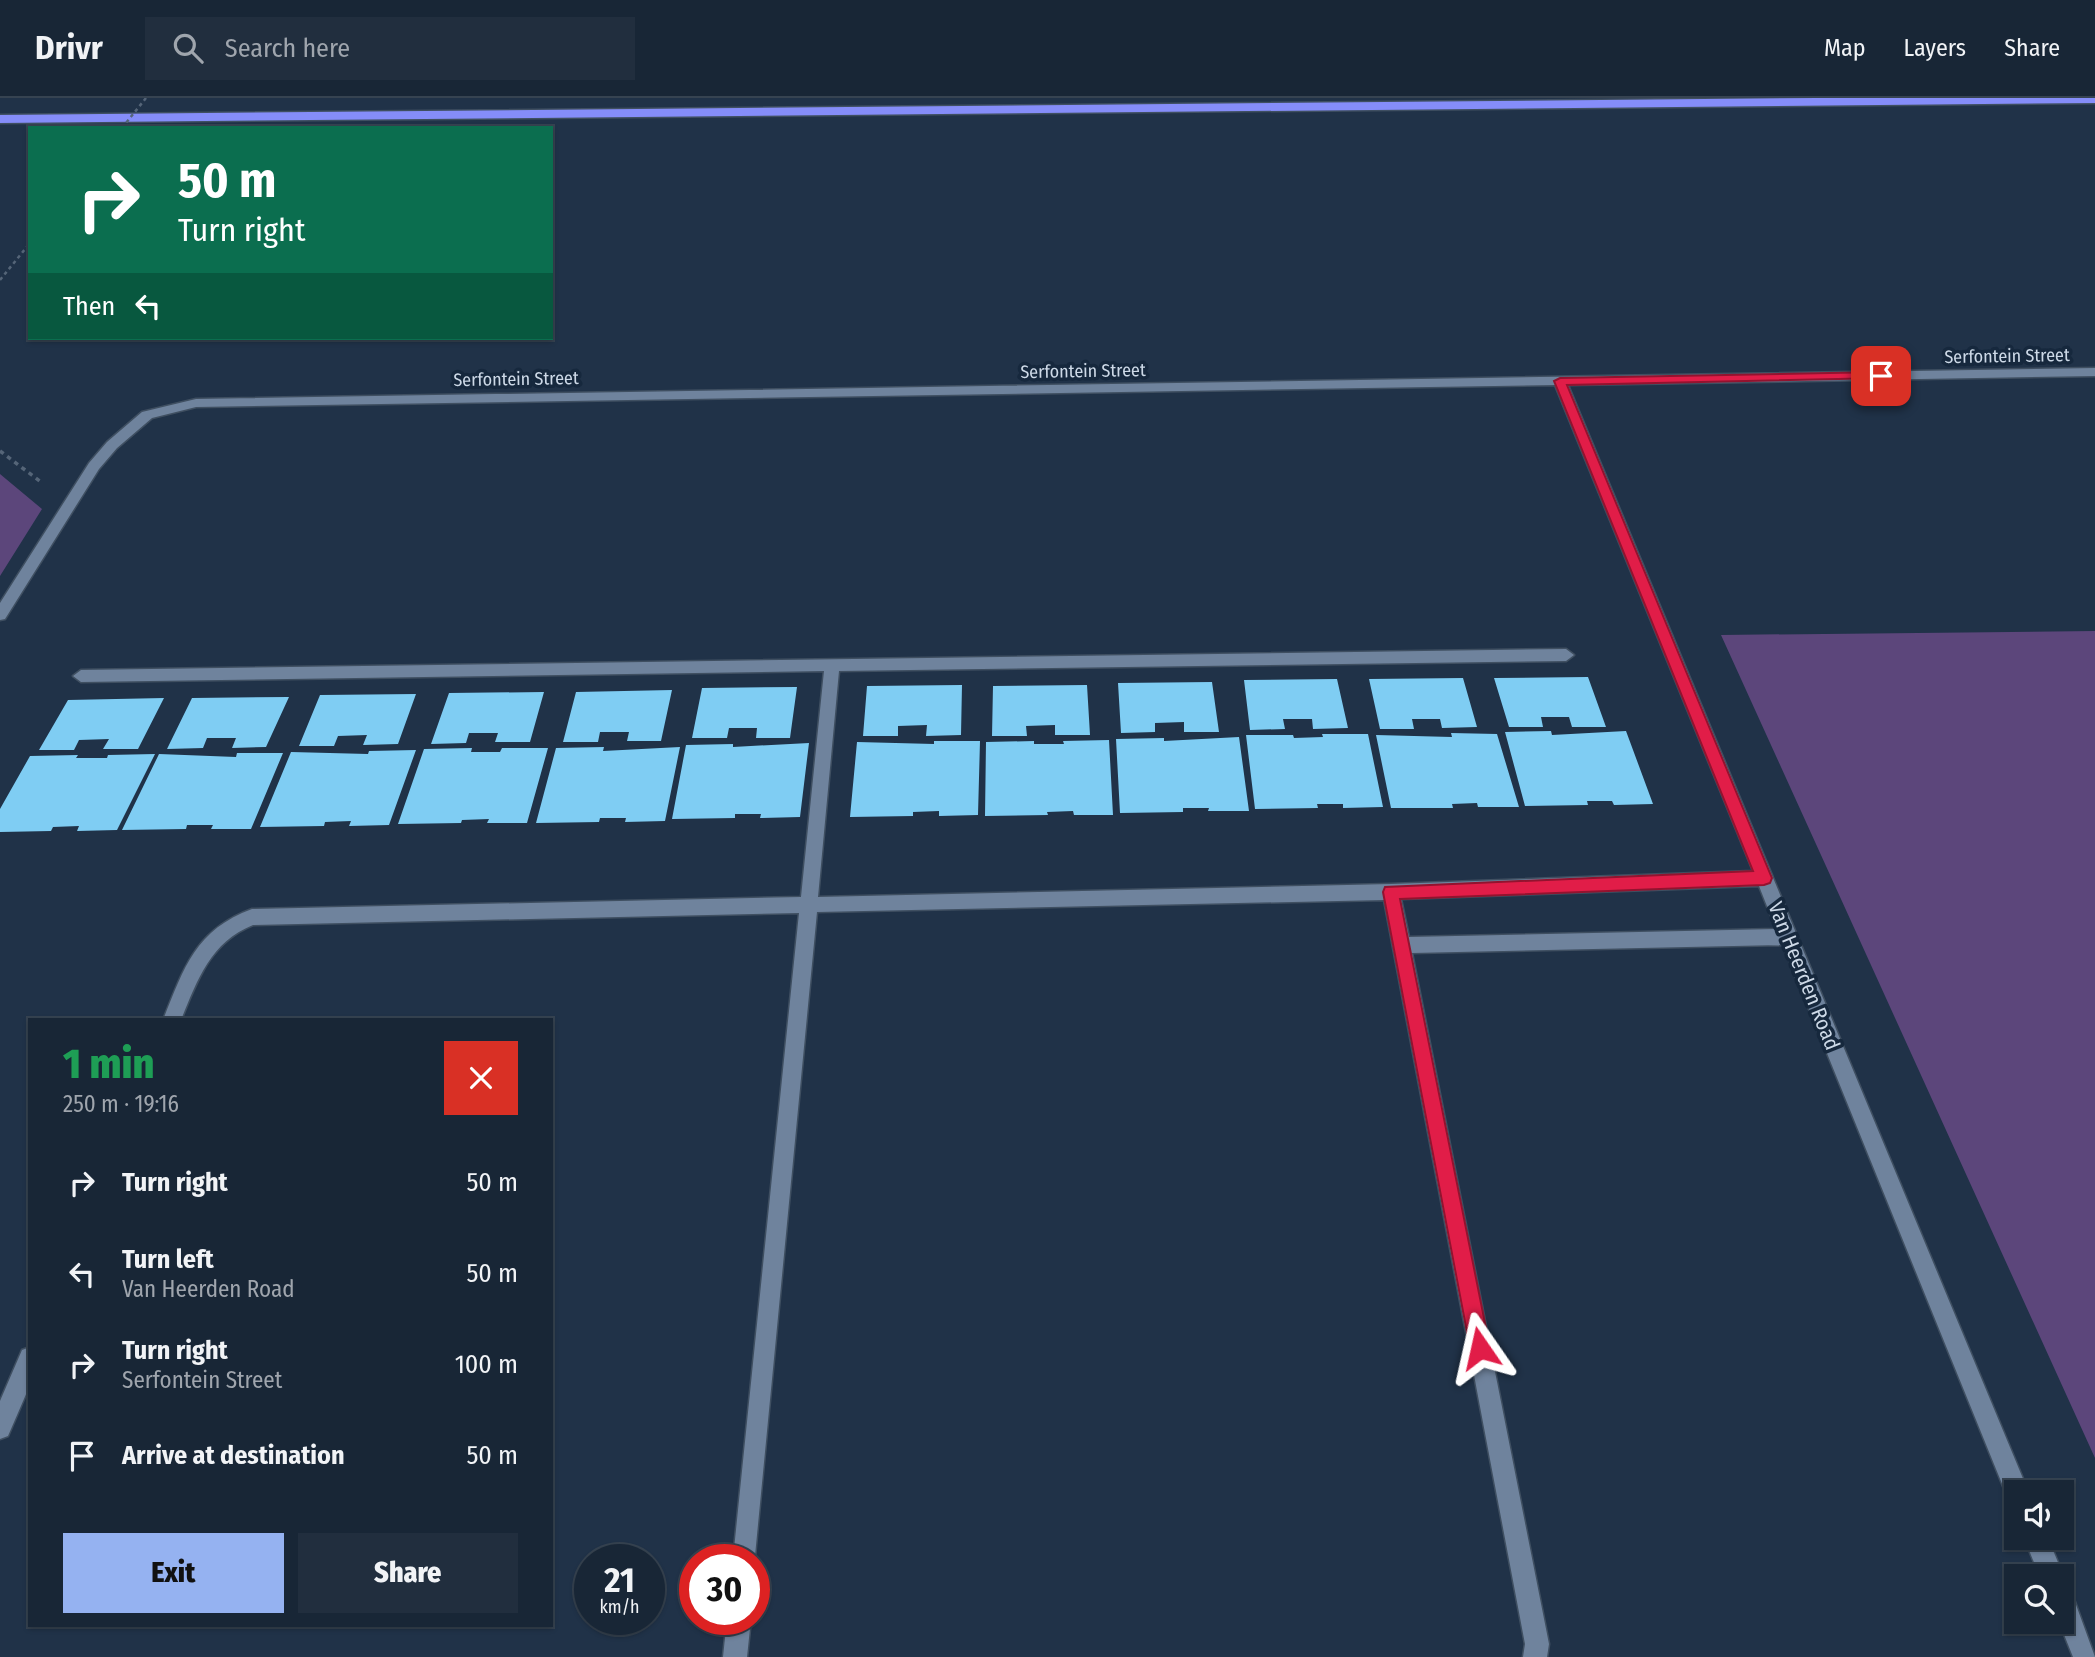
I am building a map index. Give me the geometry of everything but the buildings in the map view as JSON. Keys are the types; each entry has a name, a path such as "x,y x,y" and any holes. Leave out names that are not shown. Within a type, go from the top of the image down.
{"highway":[{"path":"0,119 2095,99"}],"street":[{"name":"Serfontein Street","path":"0,615 94,466 112,445 147,415 196,403 2095,372"},
{"name":"Van Heerden Road","path":"1560,381 2012,1480"},
{"path":"81,677 1566,654"},
{"path":"746,1544 832,665"},
{"path":"173,1018 198,959 222,929 252,917 1391,892 1764,878"},
{"path":"1391,892 1537,1644 1535,1657"},
{"path":"1402,945 1788,937"},
{"path":"0,1428 28,1363"},
{"path":"2074,1630 2085,1657"},
{"path":"735,1657 737,1635"}],"path":[{"path":"124,126 146,98"},
{"path":"0,280 28,245"},
{"path":"0,450 70,503"}],"shaded area":[{"path":"0,474 42,509 0,576"},
{"path":"2095,631 2095,1458 1721,635"}],"route":[{"path":"1480,1348 1391,892 1764,878 1560,381 1881,376"}]}
